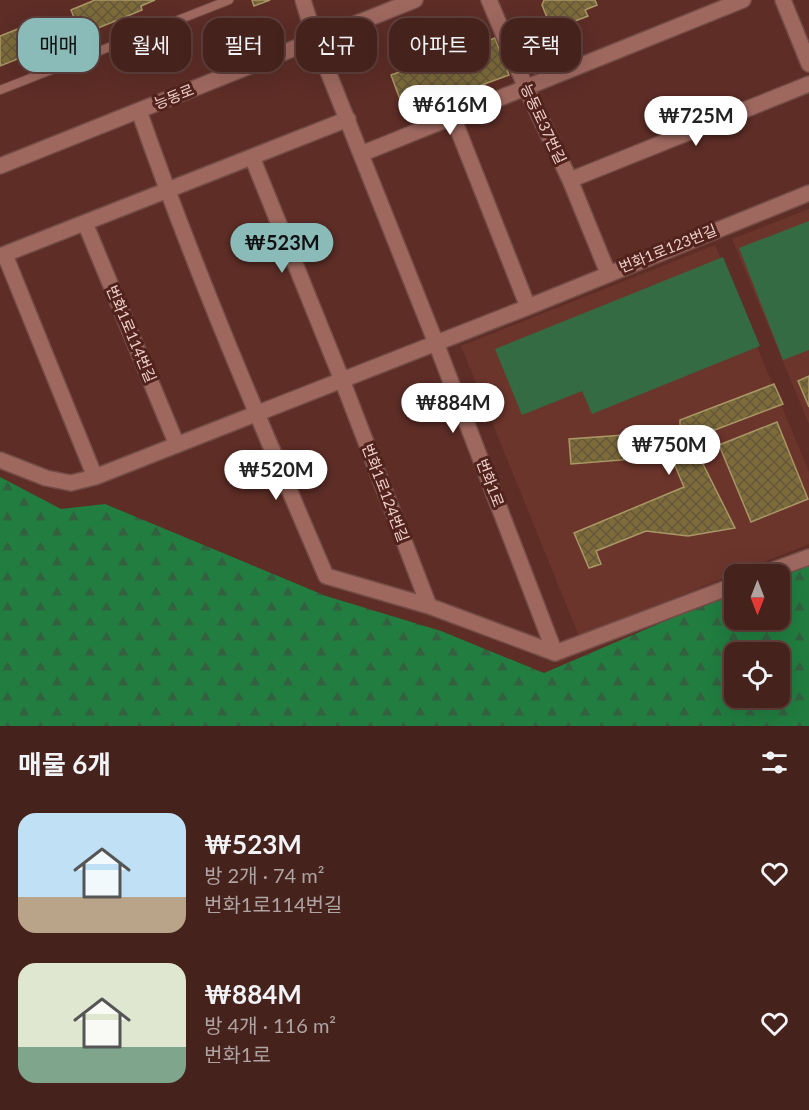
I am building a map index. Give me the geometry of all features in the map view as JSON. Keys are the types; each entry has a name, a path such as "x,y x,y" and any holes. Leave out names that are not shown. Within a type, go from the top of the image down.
{"street":[{"name":"번화1로","path":"303,0 309,18"},
{"name":"능동로","path":"369,18 415,0"},
{"name":"능동로37번길","path":"489,0 526,88 570,180 608,273"},
{"path":"362,154 743,0"},
{"path":"783,0 809,64"},
{"name":"능동로","path":"0,166 296,47"},
{"name":"번화1로","path":"329,72 555,653"},
{"name":"능동로37번길","path":"570,180 809,84"},
{"path":"139,111 166,190 256,414 327,576 429,606 555,653 724,589"},
{"path":"453,117 528,307"},
{"path":"95,477 2,256 348,119"},
{"path":"252,157 342,380"},
{"name":"번화1로123번길","path":"436,343 809,193"},
{"name":"번화1로114번길","path":"85,223 177,445"},
{"path":"0,460 46,478 71,483 95,477 436,343"},
{"name":"번화1로124번길","path":"342,380 429,606"},
{"path":"790,564 809,557"}],"lane":[{"path":"0,90 229,0"}],"shaded area":[{"path":"809,209 809,424 732,239"},
{"path":"715,245 809,472 809,544 759,564 724,564 724,578 579,636 461,346"}],"green space":[{"path":"809,221 809,350 783,360 739,248"},
{"path":"723,257 760,346 592,414 582,391 522,415 495,349"},
{"path":"0,477 61,509 105,504 326,596 441,631 544,673 724,596 724,630 790,630 790,569 809,559 809,726 0,726"}],"building":[{"path":"95,0 155,0 141,6 142,10 122,18 111,18 111,23 99,28 99,18 74,18 71,10"},
{"path":"252,0 270,0 254,6"},
{"path":"544,0 595,0 597,5 585,10 588,16 581,19 547,18 542,5"},
{"path":"18,29 18,59 0,66 0,36"},
{"path":"495,38 501,54 501,72 508,72 509,75 405,113 391,75 399,72 489,72 489,40"},
{"path":"809,376 809,407 798,381"},
{"path":"774,384 783,404 699,436 708,451 698,454 735,528 688,536 646,531 596,551 601,564 589,568 574,533 684,487 671,456 571,464 569,439 680,431 680,420"},
{"path":"777,422 808,499 751,522 719,445"}]}
